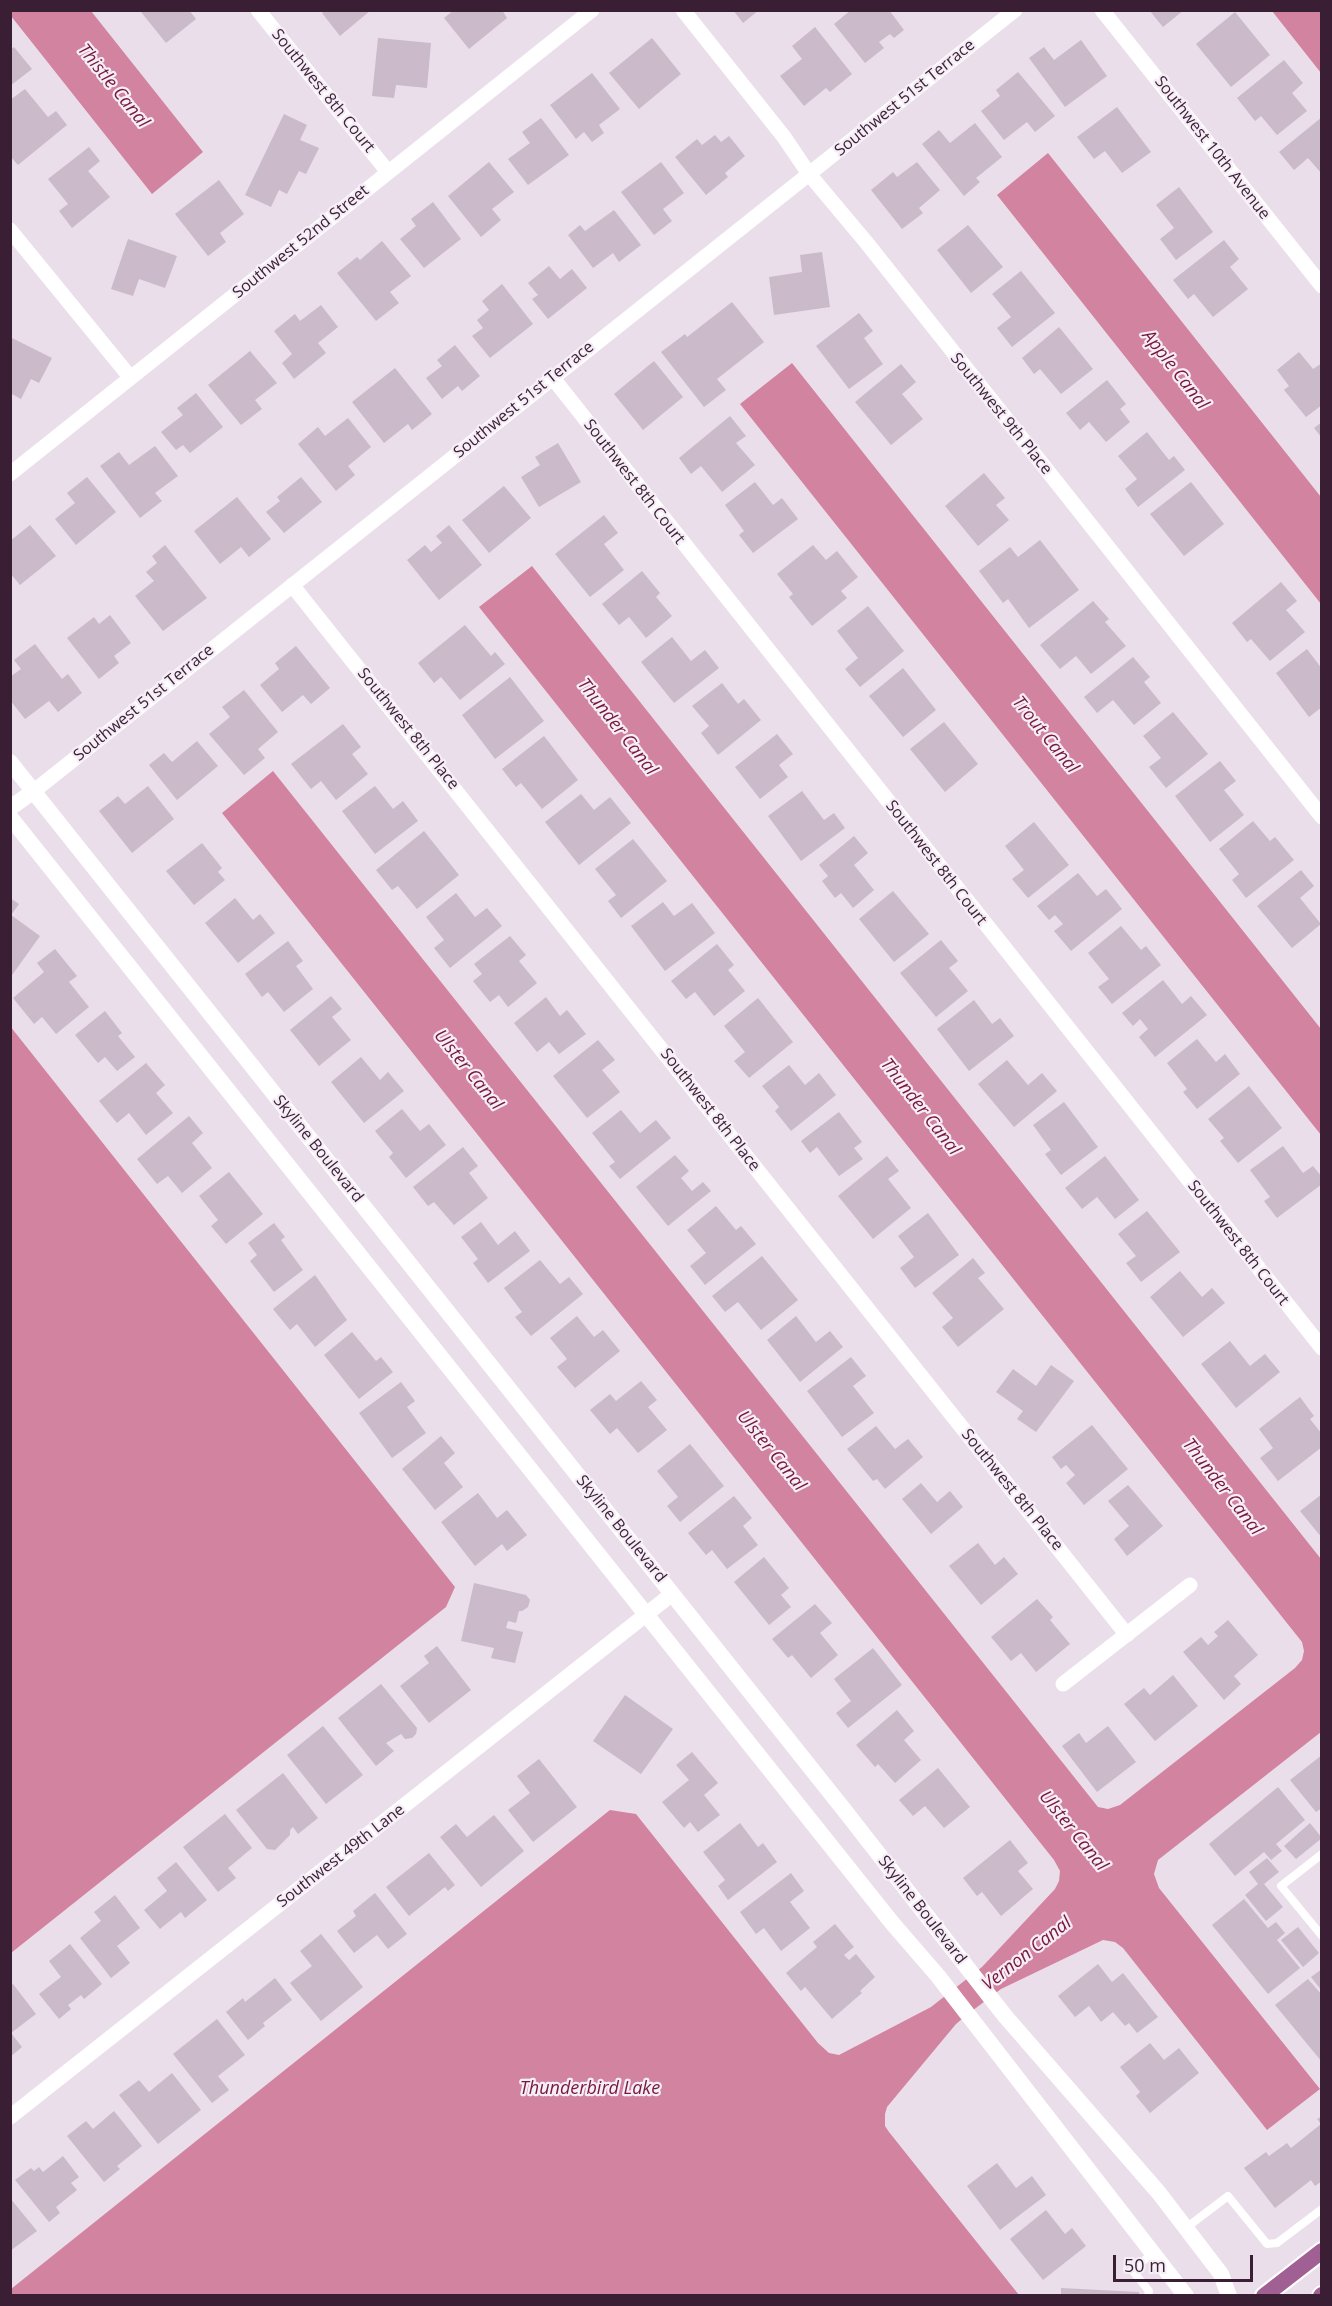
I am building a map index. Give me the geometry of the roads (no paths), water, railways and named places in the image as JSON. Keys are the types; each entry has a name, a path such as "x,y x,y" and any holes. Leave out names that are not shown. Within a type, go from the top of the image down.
{"main road":[{"path":"1264,2295 1322,2251"}],"street":[{"name":"Southwest 8th Court","path":"258,10 388,172"},
{"name":"Southwest 52nd Street","path":"10,474 592,10"},
{"name":"Southwest 9th Place","path":"683,10 784,137 809,174 866,242 1322,817"},
{"name":"Southwest 51st Terrace","path":"34,791 1015,10"},
{"name":"Southwest 10th Avenue","path":"1102,10 1322,286"},
{"path":"10,230 130,377"},
{"name":"Southwest 8th Court","path":"552,377 1322,1348"},
{"name":"Southwest 8th Place","path":"292,585 1127,1635"},
{"name":"Skyline Boulevard","path":"10,762 966,1967 1186,2228 1221,2274 1229,2295"},
{"path":"10,808 34,791"},
{"name":"Skyline Boulevard","path":"10,817 893,1924 945,1986 1186,2295"},
{"path":"1063,1684 1190,1585"},
{"name":"Southwest 49th Lane","path":"10,2117 672,1594"}],"lane":[{"path":"1322,1854 1281,1886 1322,1936"},
{"path":"1186,2228 1228,2196 1267,2244 1277,2243 1322,2209"},
{"path":"1148,2295 1149,2291 1132,2270 1153,2253"}],"water":[{"name":"Thistle Canal","path":"11,10 91,11 203,152 152,194 11,16"},
{"path":"1272,11 1321,11 1321,73"},
{"name":"Apple Canal","path":"1048,153 1321,497 1321,604 997,195"},
{"name":"Trout Canal","path":"792,363 1321,1029 1321,1135 740,404"},
{"path":"532,566 1321,1559 1321,1732 1158,1860 1154,1874 1159,1888 1320,2089 1267,2130 1123,1948 1115,1942 1103,1940 1001,1989 968,2014 956,2024 887,2107 885,2114 885,2126 889,2132 1019,2295 11,2296 11,2289 610,1810 636,1814 818,2043 829,2053 839,2055 931,2007 982,1967 1055,1889 1059,1881 1060,1871 1054,1860 222,813 273,771 1098,1807 1108,1809 1120,1805 1295,1668 1302,1660 1304,1651 1302,1642 479,607"},
{"path":"10,1026 455,1587 446,1607 11,1953"}],"water label":[{"name":"Thunder Canal","path":"617,727"},
{"name":"Ulster Canal","path":"468,1070"},
{"name":"Thunder Canal","path":"920,1107"},
{"name":"Ulster Canal","path":"771,1451"},
{"name":"Thunder Canal","path":"1222,1487"},
{"name":"Ulster Canal","path":"1073,1831"},
{"name":"Vernon Canal","path":"1027,1954"},
{"name":"Thunderbird Lake","path":"590,2089"}]}
